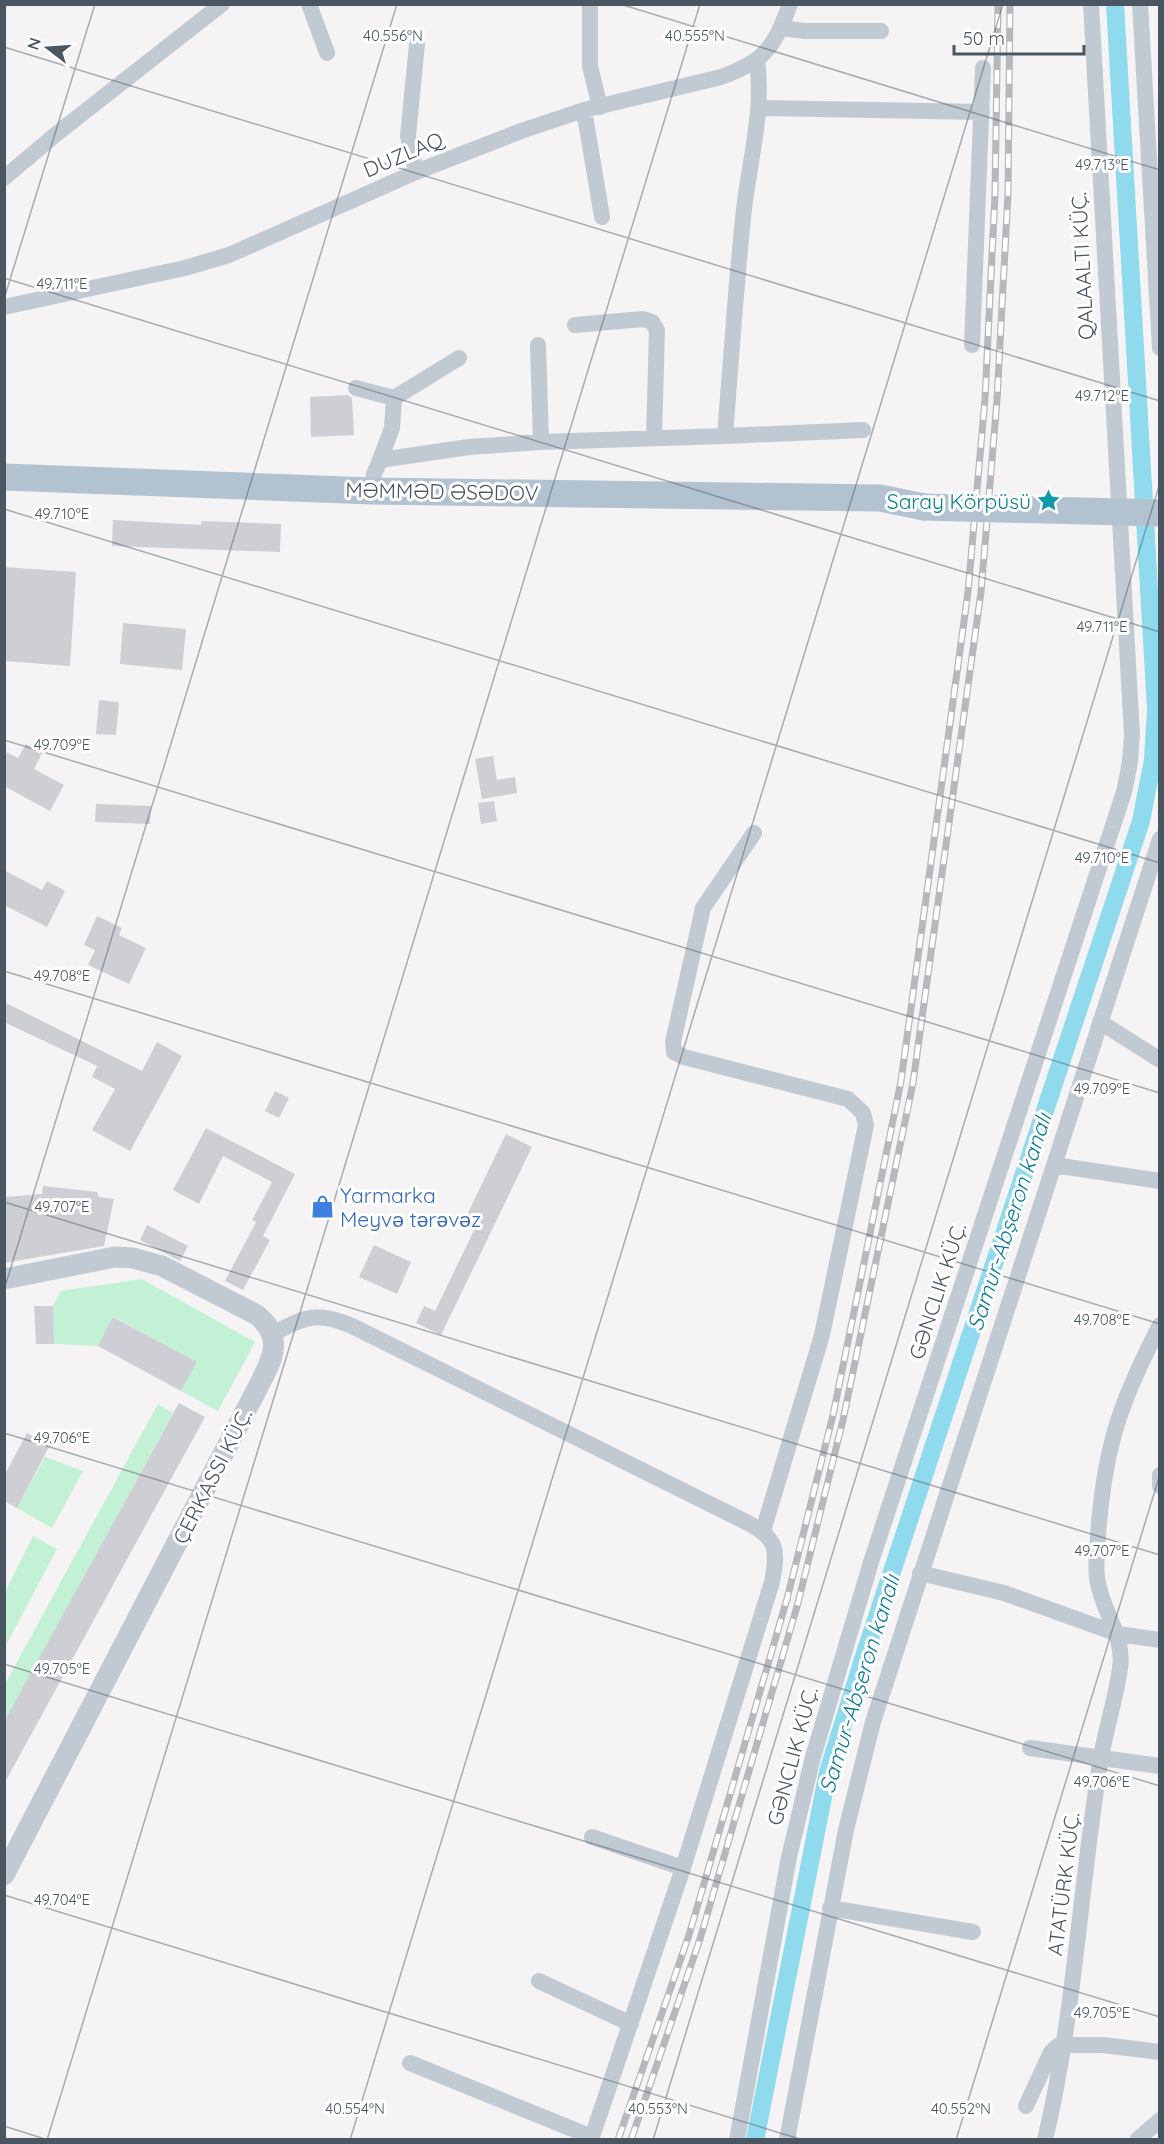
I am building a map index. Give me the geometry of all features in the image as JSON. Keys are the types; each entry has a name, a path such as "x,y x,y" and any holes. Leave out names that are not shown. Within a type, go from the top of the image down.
{"main road":[{"name":"MƏMMƏD ƏSƏDOV","path":"4,477 372,491 925,498"},
{"path":"925,498 1160,497"},
{"path":"925,498 1160,513"}],"street":[{"path":"4,178 222,4"},
{"path":"309,4 327,53"},
{"path":"590,4 592,109 602,218"},
{"name":"DUZLAQ","path":"4,307 11,308 229,255 417,172 521,131 592,109 721,77 756,60 773,44 790,4"},
{"name":"GƏNCLIK KÜÇ.","path":"737,2139 789,1857 813,1757 871,1562 1116,815 1130,762 1132,735 1114,453 1091,4"},
{"path":"1140,4 1160,348"},
{"path":"781,28 805,31 881,31"},
{"path":"417,44 408,136 417,172"},
{"path":"725,436 742,227 759,108 760,87 756,60"},
{"path":"972,345 983,68"},
{"path":"759,108 982,112"},
{"path":"575,325 643,319 652,322 657,330 654,437"},
{"path":"538,345 541,442"},
{"path":"356,388 394,398 459,358"},
{"path":"372,491 374,474 392,428 394,398"},
{"path":"380,460 470,447 541,442 863,430"},
{"path":"754,833 703,908 673,1042 674,1052 684,1057 848,1099 863,1113 866,1125 822,1335 763,1531"},
{"path":"787,2139 830,1908 865,1749 920,1573 1160,839"},
{"path":"1100,1022 1160,1060"},
{"path":"1054,1165 1160,1181"},
{"path":"4,1279 115,1257 133,1258 162,1266 257,1315 273,1334 274,1348 269,1365 4,1875"},
{"path":"273,1334 306,1317 318,1315 350,1325 763,1531 774,1543 776,1559 772,1582 683,1868 591,2138 410,2063"},
{"name":"ATATÜRK KÜÇ.","path":"1045,2139 1066,2043 1101,1757 1120,1667 1118,1634 1105,1610 1097,1577 1101,1499 1112,1434 1122,1404 1160,1325"},
{"path":"1160,1474 1160,1486"},
{"path":"920,1573 1004,1593 1118,1634 1160,1640"},
{"path":"1030,1748 1160,1766"},
{"path":"592,1837 683,1868"},
{"path":"830,1908 973,1932"},
{"path":"539,1981 631,2024"},
{"path":"1026,2106 1051,2052 1066,2043 1160,2052"}],"green space":[{"path":"142,1279 255,1342 218,1411 181,1391 197,1362 114,1317 98,1346 54,1344 53,1306 61,1291"},
{"path":"158,1404 173,1413 5,1722 5,1684"},
{"path":"45,1457 83,1471 52,1528 17,1508"},
{"path":"33,1536 57,1549 5,1647 5,1592"}],"building":[{"path":"348,395 352,398 354,435 311,437 310,397"},
{"path":"113,520 201,525 201,521 281,524 280,552 112,546"},
{"path":"4,567 76,572 70,666 4,661"},
{"path":"123,623 186,629 182,670 120,664"},
{"path":"99,700 119,702 116,735 96,734"},
{"path":"26,744 42,753 34,769 64,785 50,811 4,786 4,751 18,758"},
{"path":"493,756 497,780 515,777 517,793 482,799 475,759"},
{"path":"494,801 497,821 481,824 478,803"},
{"path":"96,804 151,806 150,824 95,822"},
{"path":"4,870 42,890 47,881 65,891 47,927 4,905"},
{"path":"97,916 122,928 119,935 146,948 129,984 88,965 95,950 84,945"},
{"path":"4,1002 142,1071 157,1042 182,1056 130,1151 92,1130 115,1089 92,1077 97,1066 4,1022"},
{"path":"275,1091 289,1098 279,1118 265,1111"},
{"path":"206,1128 295,1174 263,1236 270,1240 243,1290 225,1281 256,1222 252,1220 272,1182 223,1156 199,1204 173,1190"},
{"path":"506,1134 532,1147 441,1335 416,1323 424,1306 435,1311 479,1220 467,1215"},
{"path":"43,1186 97,1192 99,1197 114,1199 104,1246 4,1263 4,1197 42,1194"},
{"path":"147,1225 188,1246 180,1261 140,1240"},
{"path":"374,1245 411,1262 397,1294 359,1277"},
{"path":"34,1306 53,1306 54,1344 36,1344"},
{"path":"113,1317 197,1362 181,1391 98,1346"},
{"path":"179,1403 205,1417 4,1784 4,1722"},
{"path":"27,1433 50,1445 17,1508 4,1501 4,1476"}],"waterway":[{"name":"Samur-Abşeron kanalı","path":"755,2140 828,1772 866,1650 1141,821 1153,760 1156,709 1115,4"}],"railway":[{"path":"618,2140 689,1935 787,1599 833,1415 901,1081 968,592 985,399 995,194 998,4"},
{"path":"631,2140 700,1939 798,1603 843,1420 913,1083 981,592 997,400 1008,194 1010,4"}],"place":[{"name":"Saray Körpüsü","path":"1049,501"},
{"name":"Yarmarka Meyvә tәrәvәz","path":"322,1207"}]}
